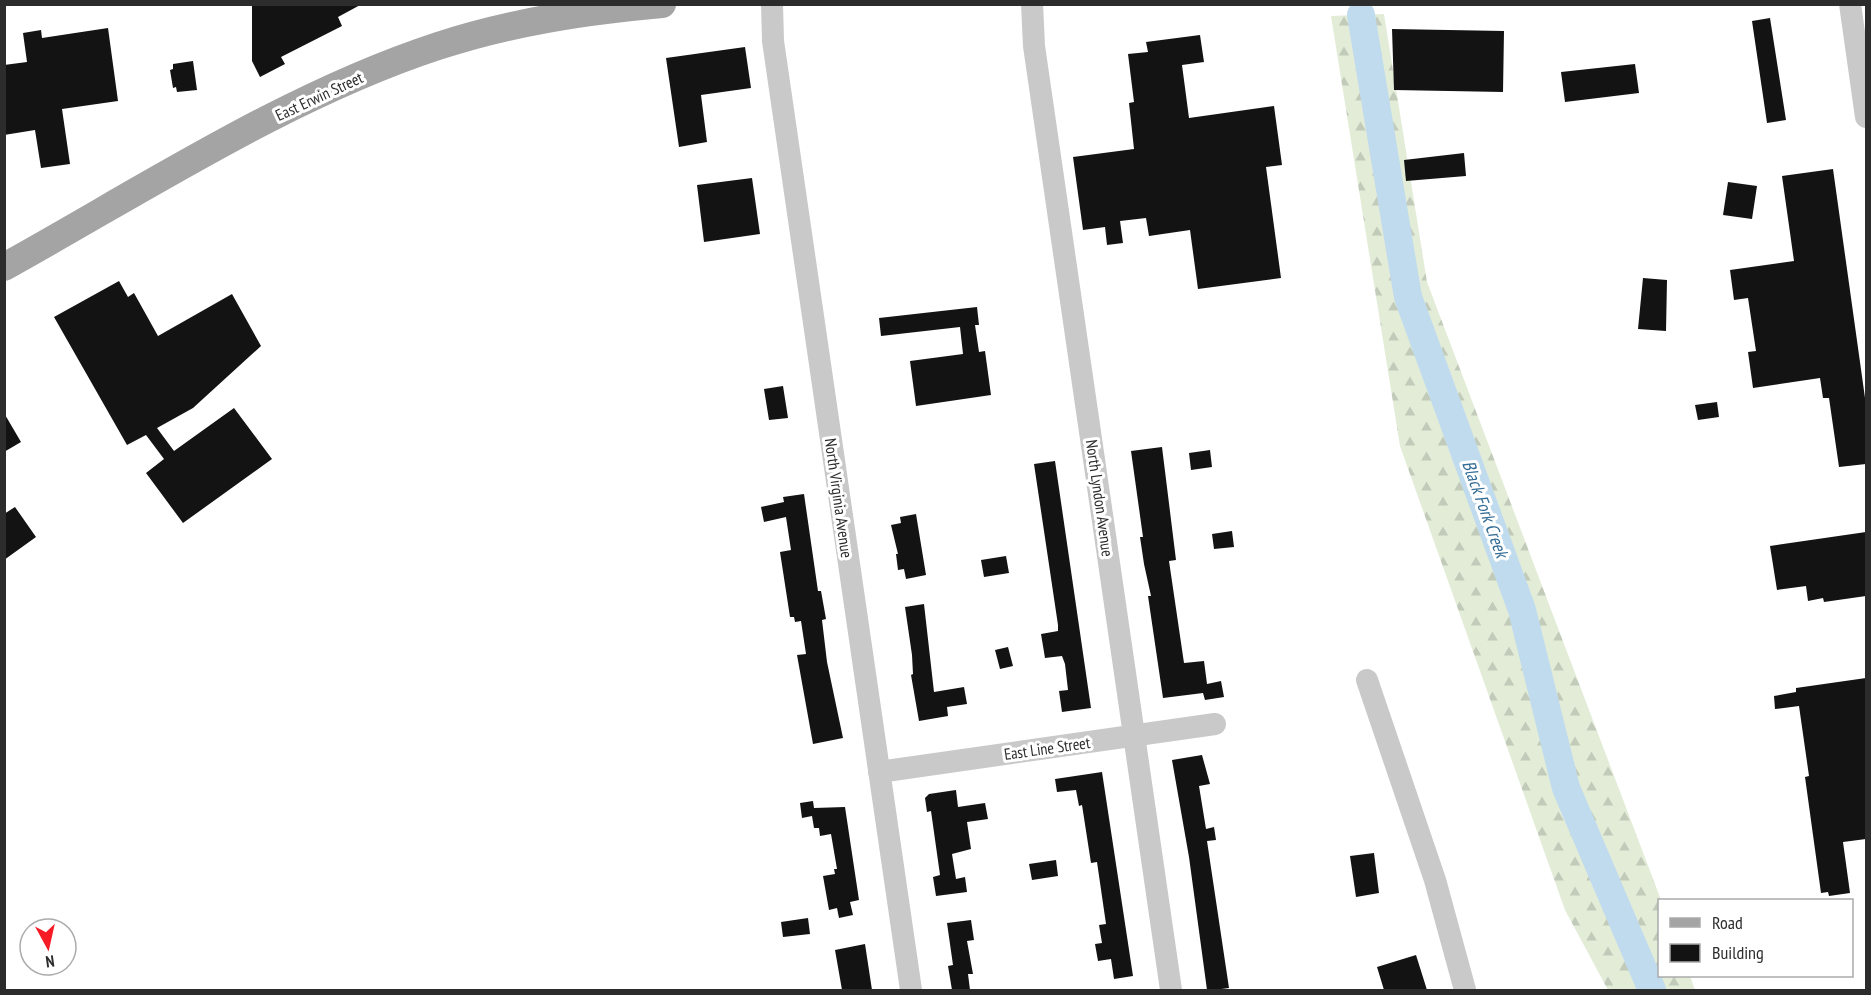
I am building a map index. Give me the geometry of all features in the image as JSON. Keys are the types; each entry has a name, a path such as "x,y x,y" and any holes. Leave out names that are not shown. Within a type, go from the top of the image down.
{"main road":[{"name":"East Erwin Street","path":"4,267 290,108 401,59 524,22 600,10 662,4"}],"street":[{"name":"North Virginia Avenue","path":"772,4 775,53 911,990"},
{"name":"North Lyndon Avenue","path":"1032,4 1034,46 1171,990"},
{"path":"1850,4 1866,117"},
{"path":"1367,680 1435,880 1466,990"},
{"name":"East Line Street","path":"879,772 1215,724"}],"green space":[{"path":"1384,14 1427,282 1661,899 1658,899 1658,977 1690,977 1695,990 1608,990 1565,910 1400,446 1331,16"}],"building":[{"path":"252,4 362,4 338,17 342,26 281,57 285,64 260,77 252,61"},
{"path":"1770,18 1786,120 1767,123 1752,21"},
{"path":"108,28 118,101 62,109 70,164 41,168 35,130 4,135 4,65 27,62 23,33 41,30 42,38"},
{"path":"1392,29 1504,31 1503,92 1394,90"},
{"path":"1200,35 1204,62 1182,65 1189,118 1274,106 1282,165 1266,167 1281,278 1198,289 1190,230 1149,236 1146,218 1120,221 1123,243 1107,245 1105,227 1083,230 1073,157 1134,149 1129,103 1134,102 1128,54 1148,52 1146,42"},
{"path":"745,47 751,88 701,95 707,142 679,147 666,58"},
{"path":"193,61 197,90 177,92 176,87 173,88 170,70 173,69 173,64"},
{"path":"1635,64 1639,93 1565,102 1561,72"},
{"path":"1464,153 1466,176 1406,181 1404,160"},
{"path":"1833,169 1866,405 1866,464 1839,467 1829,398 1823,398 1820,378 1753,388 1748,352 1756,351 1748,298 1734,300 1730,270 1794,261 1782,176"},
{"path":"752,178 760,234 704,242 697,185"},
{"path":"1728,182 1757,186 1752,219 1723,215"},
{"path":"1643,278 1667,280 1666,331 1638,329"},
{"path":"119,281 128,297 134,293 158,336 232,294 261,346 193,408 157,428 174,451 234,408 272,459 183,523 146,473 164,459 146,435 127,445 54,317"},
{"path":"977,307 979,325 975,325 979,352 985,351 991,395 916,406 910,361 963,354 960,327 881,336 879,318"},
{"path":"783,386 788,418 769,420 764,389"},
{"path":"1717,402 1719,417 1698,420 1695,405"},
{"path":"4,413 21,442 4,452"},
{"path":"1162,447 1176,560 1169,561 1184,663 1204,661 1207,684 1221,681 1224,697 1205,700 1203,693 1163,698 1148,596 1151,596 1140,537 1143,537 1131,451"},
{"path":"1210,450 1212,467 1191,470 1189,453"},
{"path":"1055,461 1091,708 1062,712 1059,691 1068,690 1065,664 1062,656 1045,658 1041,634 1058,631 1058,625 1034,464"},
{"path":"804,494 818,591 821,591 826,619 822,620 827,662 843,738 813,744 797,655 806,654 801,621 795,622 794,617 790,617 780,552 791,550 786,517 764,522 761,507 784,502 783,497"},
{"path":"15,507 36,537 4,560 4,514"},
{"path":"916,514 926,575 906,579 904,569 898,570 896,554 898,554 891,525 901,523 900,517"},
{"path":"1232,531 1234,547 1214,549 1212,534"},
{"path":"1866,532 1866,596 1824,602 1823,598 1808,601 1806,586 1777,590 1770,546"},
{"path":"1006,556 1009,573 984,577 981,560"},
{"path":"924,604 934,692 964,687 967,704 947,707 948,716 919,721 911,675 913,674 912,655 905,607"},
{"path":"1008,647 1013,666 1000,669 995,650"},
{"path":"1866,678 1866,839 1843,842 1850,893 1829,896 1828,892 1821,893 1805,777 1809,776 1799,706 1775,709 1774,696 1796,692 1796,688"},
{"path":"1202,755 1210,784 1199,786 1206,829 1214,827 1216,840 1207,841 1229,988 1214,990 1207,990 1189,857 1172,760"},
{"path":"1102,772 1133,976 1114,979 1111,959 1098,961 1095,944 1102,943 1099,925 1106,924 1097,862 1091,863 1082,805 1079,806 1076,790 1057,792 1055,779"},
{"path":"956,790 958,807 985,803 988,819 967,822 971,849 952,854 956,879 965,877 967,892 936,896 933,877 940,875 931,811 927,812 925,798 929,794"},
{"path":"813,801 814,808 845,807 859,900 850,902 853,915 839,918 837,908 829,910 823,876 835,874 834,869 837,869 831,834 820,836 819,828 814,828 812,816 802,818 800,803"},
{"path":"1374,853 1379,893 1356,897 1350,856"},
{"path":"1056,860 1058,876 1032,880 1029,864"},
{"path":"808,918 810,934 783,937 781,922"},
{"path":"971,920 974,940 967,941 973,974 968,974 970,990 952,990 948,966 953,965 947,923"},
{"path":"865,944 872,990 842,990 835,950"},
{"path":"1416,955 1427,990 1384,990 1377,967"}],"waterway":[{"name":"Black Fork Creek","path":"1361,15 1408,297 1522,610 1566,788 1652,990"}]}
